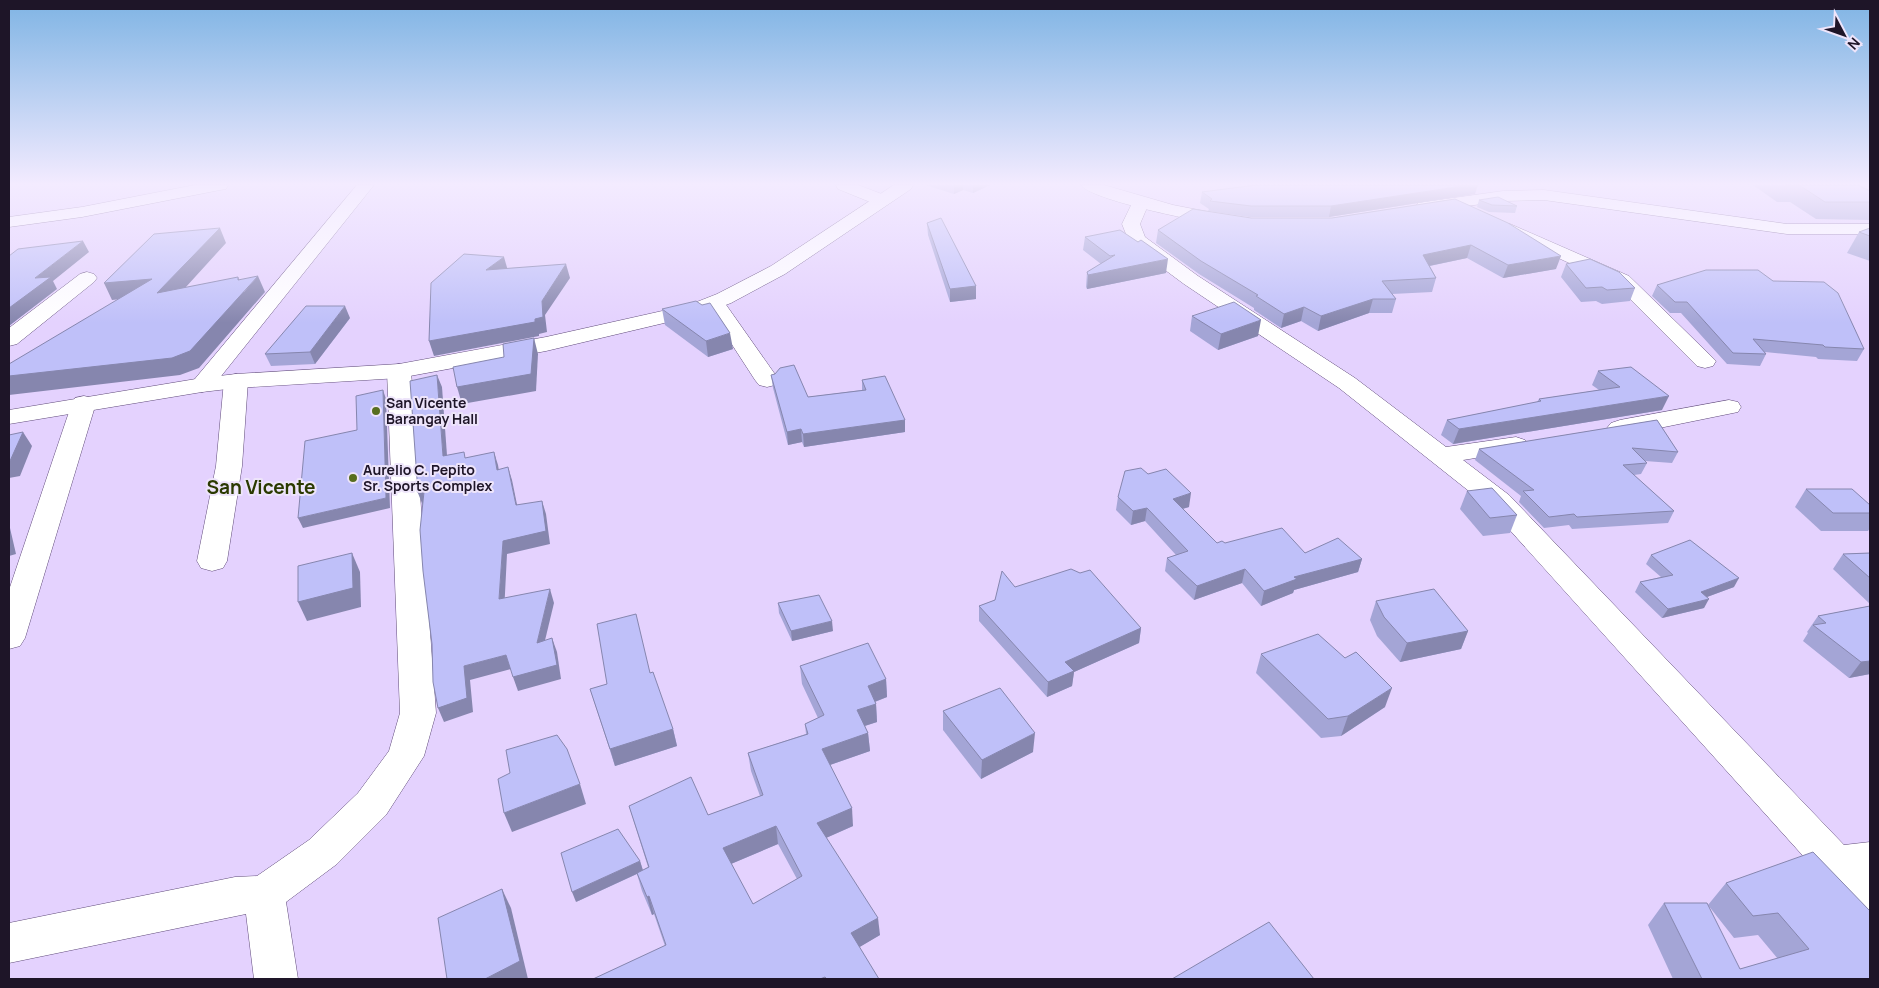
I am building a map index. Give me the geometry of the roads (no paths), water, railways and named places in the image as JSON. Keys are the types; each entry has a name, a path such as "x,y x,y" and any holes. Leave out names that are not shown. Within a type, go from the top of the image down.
{"street":[{"path":"202,385 328,231"},
{"path":"9,417 84,403 202,385 236,381 399,371 546,344 695,310 715,303 786,267 837,231"},
{"path":"1134,231 1137,240 1191,280 1347,383 1499,501 1853,862 1870,908"},
{"path":"1514,231 1622,280 1705,361"},
{"path":"9,339 87,278"},
{"path":"715,303 767,380"},
{"path":"9,943 236,896 264,894 323,852 372,804 406,756 418,713 399,371"},
{"path":"212,561 229,466 236,381"},
{"path":"9,638 84,403"},
{"path":"1600,431 1729,407"},
{"path":"1440,456 1536,441"},
{"path":"264,894 276,979"}],"place":[{"name":"San Vicente Barangay Hall","path":"376,411"},
{"name":"Aurelio C. Pepito Sr. Sports Complex","path":"353,478"}],"district":[{"name":"San Vicente","path":"261,487"}]}
